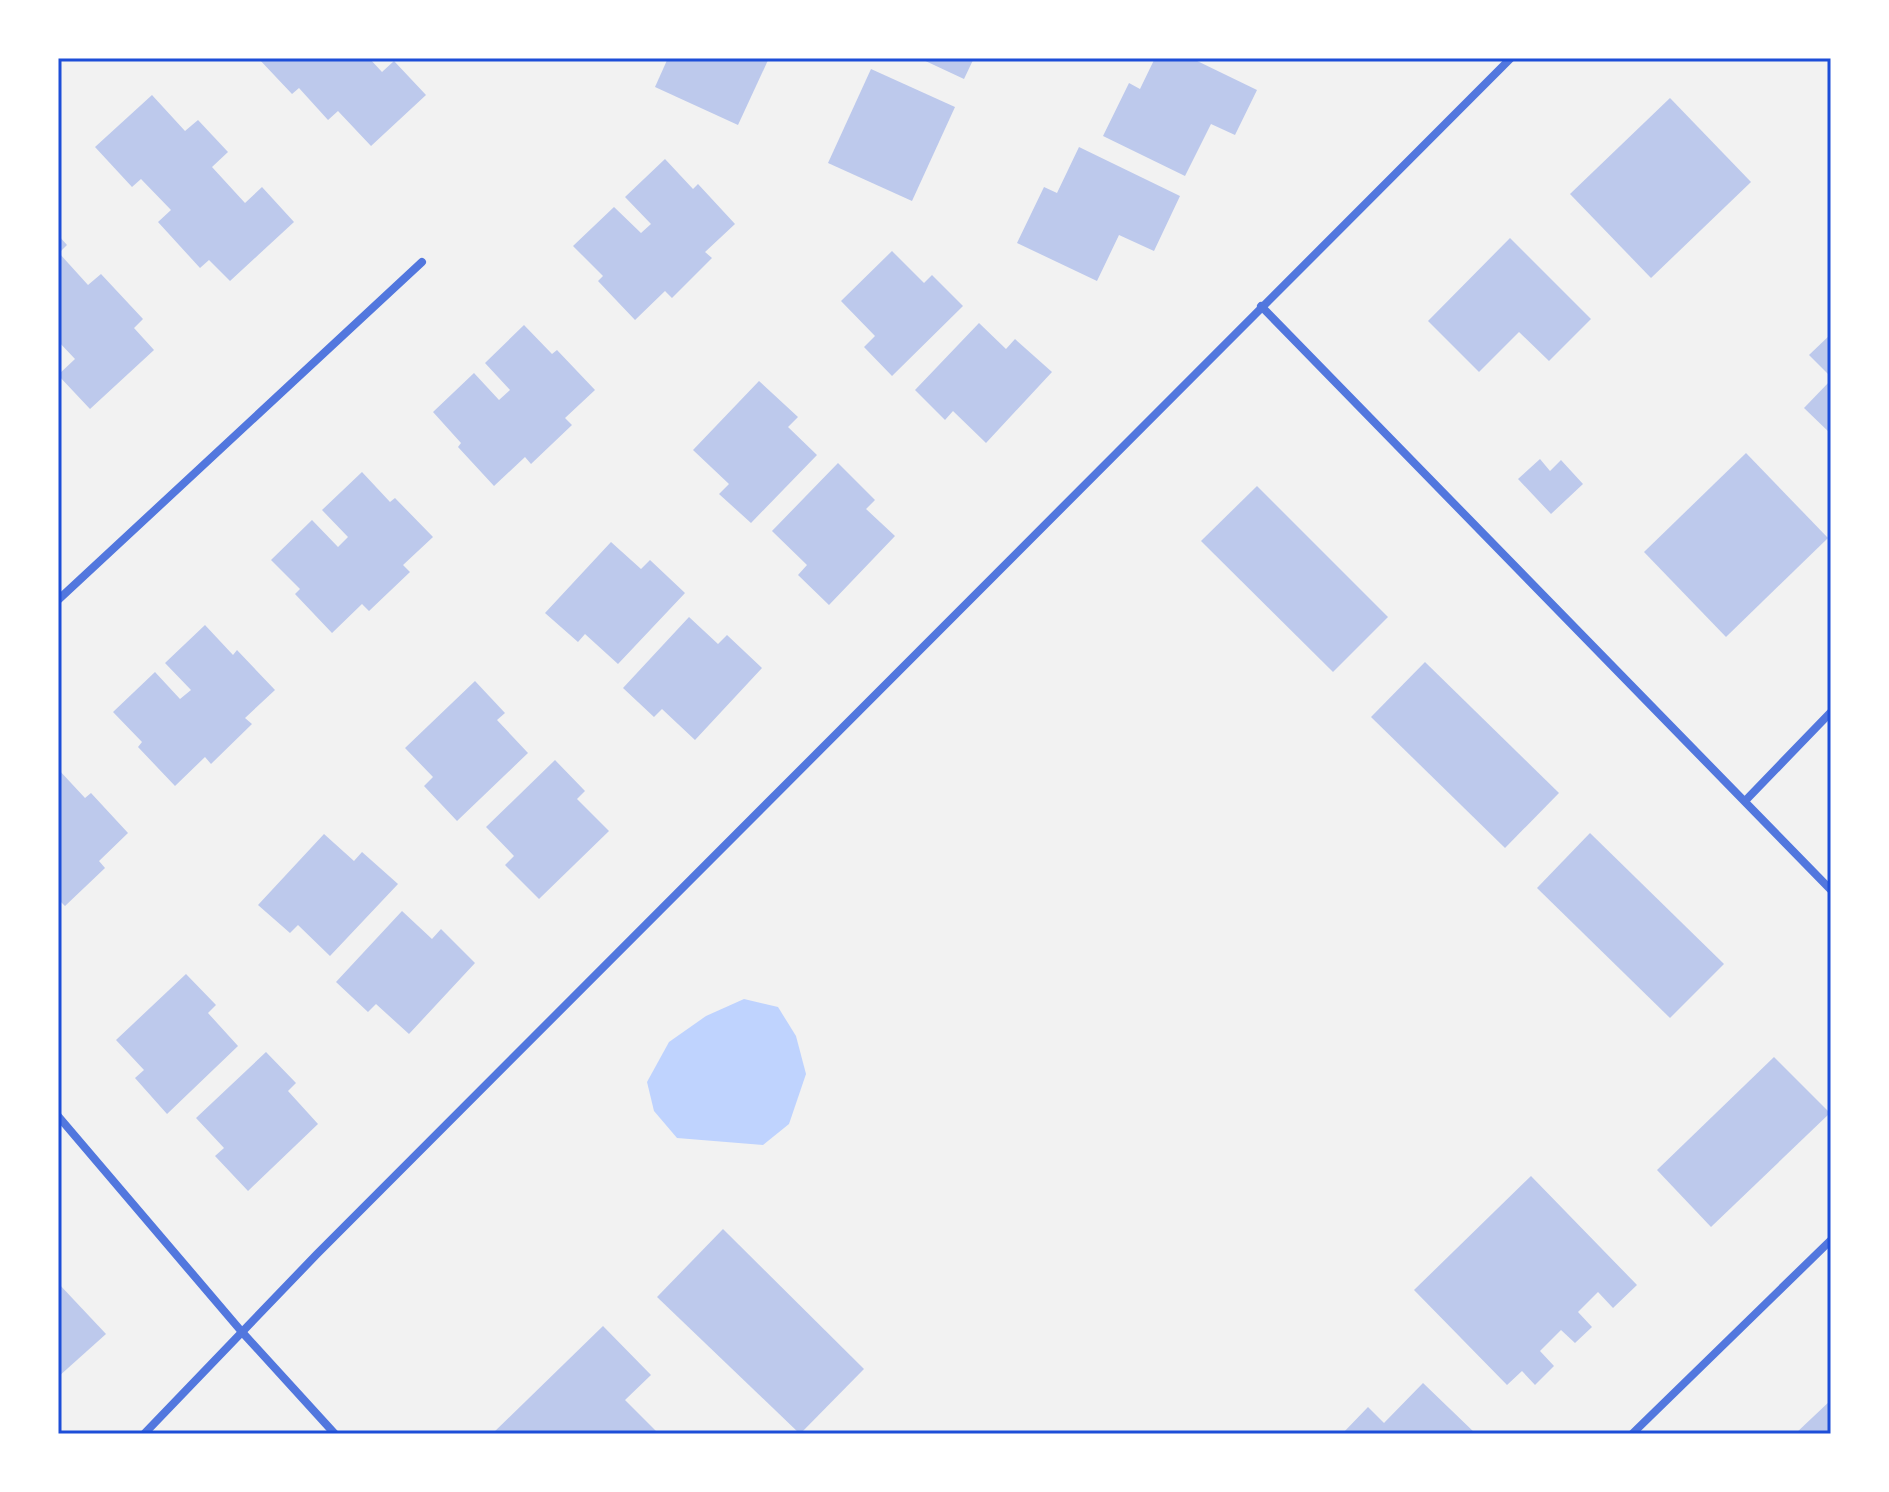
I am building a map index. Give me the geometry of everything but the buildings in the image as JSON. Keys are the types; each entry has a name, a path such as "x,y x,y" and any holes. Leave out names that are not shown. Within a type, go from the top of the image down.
{"street":[{"path":"144,1434 1261,306 1511,58"},
{"path":"58,600 422,262"},
{"path":"1261,306 1831,890"},
{"path":"1746,800 1831,712"},
{"path":"58,1116 242,1332 335,1434"},
{"path":"1632,1434 1831,1240"}],"water":[{"path":"744,999 778,1007 796,1036 806,1074 789,1124 763,1145 677,1138 654,1111 647,1082 669,1042 706,1016"}]}
